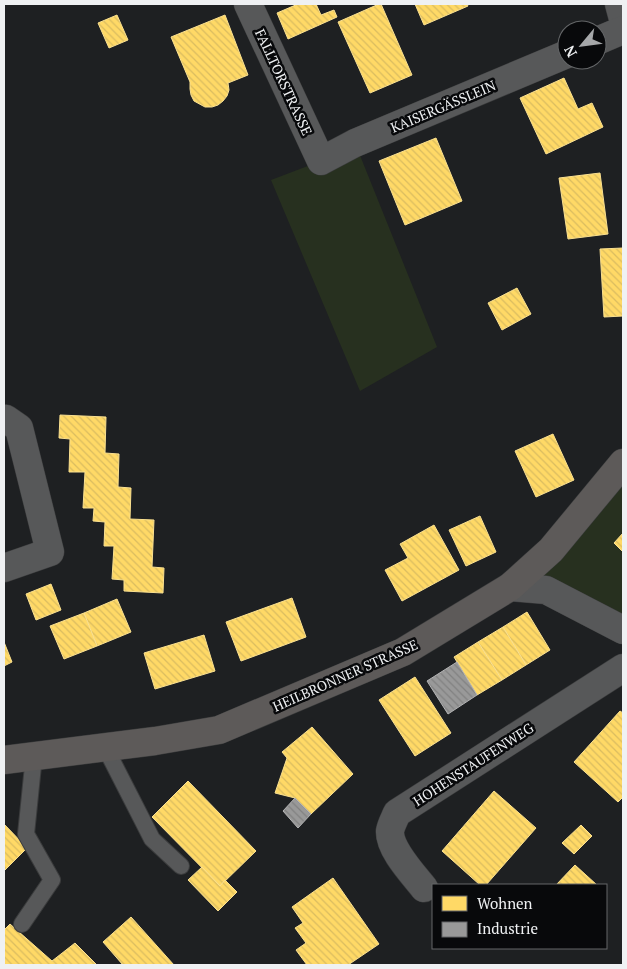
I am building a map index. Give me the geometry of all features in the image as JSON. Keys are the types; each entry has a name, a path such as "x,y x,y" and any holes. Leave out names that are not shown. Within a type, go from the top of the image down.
{"street":[{"name":"FALLTORSTRASSE","path":"248,4 321,161"},
{"path":"620,4 623,19"},
{"path":"607,37 623,30"},
{"name":"KAISERGÄSSLEIN","path":"321,161 354,143 557,58"},
{"path":"4,420 6,419 19,428 50,552 4,568"},
{"name":"HEILBRONNER STRASSE","path":"4,760 156,741 219,730 403,652 510,587 551,550 623,463"},
{"path":"510,587 546,590 623,630"},
{"name":"HOHENSTAUFENWEG","path":"424,888 394,849 390,831 397,812 623,668"}],"lane":[{"path":"104,747 152,839 181,866"},
{"path":"22,924 52,880 26,834 34,756"}],"green space":[{"path":"355,143 437,347 360,391 271,180 321,161"},
{"path":"623,463 623,630 510,587"}],"building: Wohnen":[{"path":"298,4 316,4 321,15 334,10 337,17 288,39 277,13"},
{"path":"381,4 412,75 370,93 338,22"},
{"path":"415,4 467,4 468,6 424,25"},
{"path":"117,15 128,40 109,48 98,23"},
{"path":"225,15 248,75 228,83 229,90 227,96 218,105 205,107 194,101 191,95 190,82 171,37"},
{"path":"564,78 578,109 592,103 603,127 546,154 520,98"},
{"path":"436,138 462,201 405,225 379,161"},
{"path":"600,173 608,234 568,239 559,178"},
{"path":"623,248 623,316 604,317 600,249"},
{"path":"517,288 531,314 502,330 488,303"},
{"path":"60,415 106,417 105,453 119,454 118,487 131,488 130,519 154,520 152,567 164,568 163,593 124,591 124,580 112,579 114,546 104,546 105,522 93,521 94,508 83,508 85,472 69,472 70,439 59,438"},
{"path":"553,434 574,480 536,497 515,451"},
{"path":"480,516 496,552 466,566 449,530"},
{"path":"434,525 459,570 402,601 385,570 408,558 400,544"},
{"path":"623,533 623,549 622,551 614,543"},
{"path":"51,584 61,610 36,620 26,594"},
{"path":"292,598 306,637 241,661 226,622"},
{"path":"117,599 131,632 97,646 84,613"},
{"path":"527,612 550,650 526,665 503,627"},
{"path":"84,613 97,646 64,659 50,626"},
{"path":"503,627 526,665 502,680 478,642"},
{"path":"204,635 215,671 155,689 144,653"},
{"path":"4,642 12,662 4,666"},
{"path":"478,642 502,680 477,695 454,657"},
{"path":"415,677 451,733 415,756 379,700"},
{"path":"620,711 623,713 623,797 618,802 574,762"},
{"path":"312,727 353,774 311,814 295,798 275,793 287,758 282,752"},
{"path":"188,781 256,851 220,886 152,817"},
{"path":"494,791 536,828 487,884 479,884 442,851"},
{"path":"4,824 27,848 4,871"},
{"path":"581,825 592,836 574,854 562,843"},
{"path":"575,865 596,884 557,884"},
{"path":"202,867 220,886 225,880 237,892 218,911 188,880"},
{"path":"333,878 379,944 348,965 307,965 296,950 306,943 295,928 303,923 292,907"},
{"path":"131,917 174,965 123,965 103,942"},
{"path":"10,924 52,961 75,943 96,964 4,965 4,930"}],"building: Industrie":[{"path":"457,662 477,695 448,714 427,681"},
{"path":"295,798 311,814 298,828 283,811"}]}
